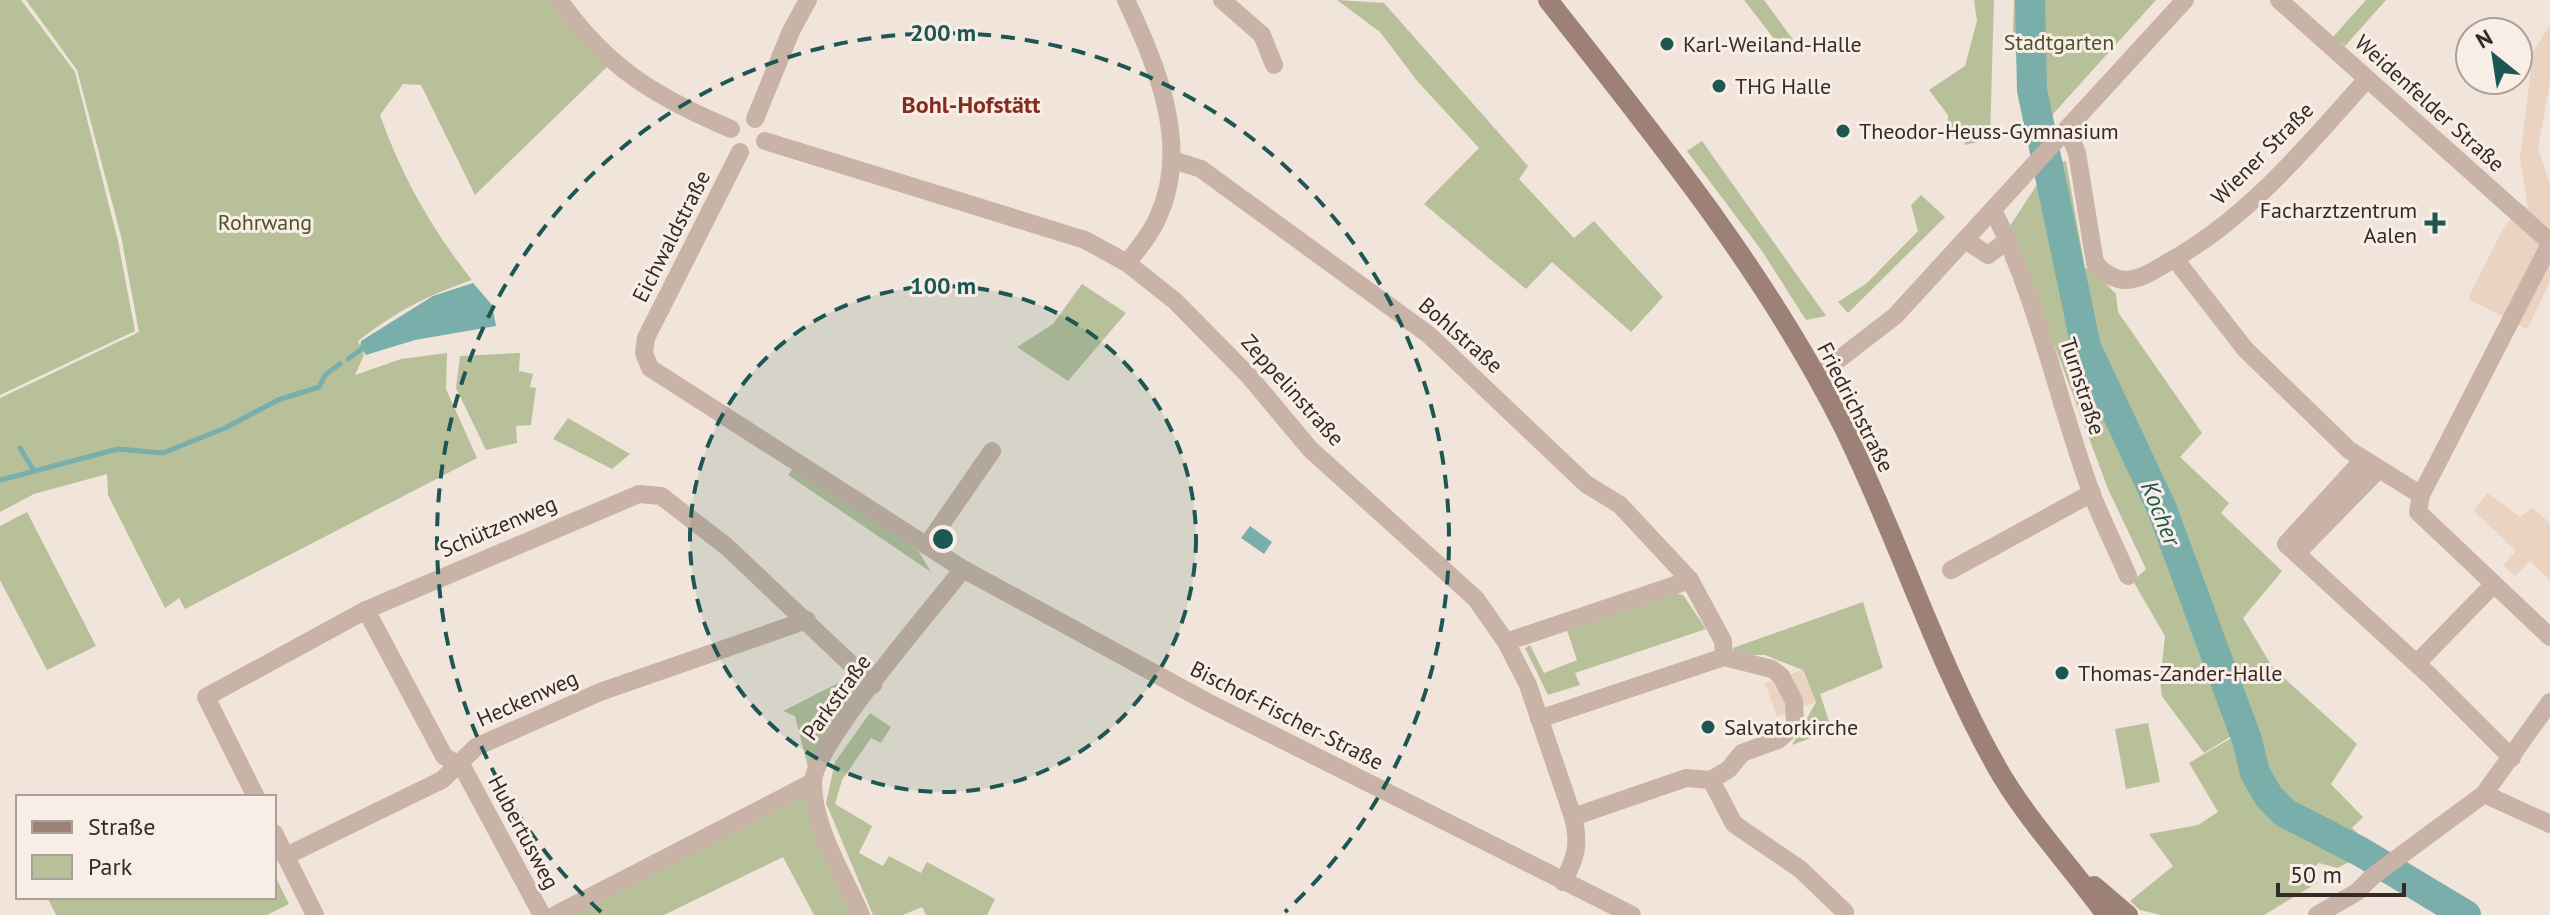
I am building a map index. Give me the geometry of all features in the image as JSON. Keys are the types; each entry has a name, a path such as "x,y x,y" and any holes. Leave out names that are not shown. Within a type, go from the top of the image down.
{"main road":[{"name":"Friedrichstraße","path":"1548,0 1733,241 1816,377 1841,423 1935,639 1995,763 2106,915"},
{"name":"Friedrichstraße","path":"2070,865 2128,915"}],"street":[{"path":"559,0 623,73 652,92 731,129"},
{"path":"755,119 791,31 808,0"},
{"path":"1126,0 1168,114 1173,160 1159,217 1127,263"},
{"path":"1222,0 1262,35 1274,65"},
{"path":"1816,377 1895,316 2185,0"},
{"name":"Weidenfelder Straße","path":"2279,0 2550,243"},
{"name":"Wiener Straße","path":"2062,135 2077,153 2095,263 2106,274 2123,280 2142,277 2175,259 2240,213 2367,79"},
{"path":"741,119 755,119 763,127 765,141 758,151 740,152 731,142 731,129 741,119"},
{"name":"Zeppelinstraße","path":"765,141 1085,240 1127,263 1202,326 1310,449 1458,580 1506,642 1539,719 1578,836 1577,857 1563,882"},
{"name":"Eichwaldstraße","path":"674,384 645,361 646,338 740,152"},
{"name":"Bohlstraße","path":"1173,160 1201,169 1429,335 1586,484 1620,505 1690,580 1723,641 1724,657"},
{"name":"Turnstraße","path":"1993,210 2008,240 2092,493 2128,576"},
{"path":"1965,240 1988,255 2008,240"},
{"path":"2550,243 2421,495 2418,512 2550,637"},
{"path":"2175,259 2245,349 2370,466 2421,495"},
{"name":"Bischof-Fischer-Straße","path":"674,384 963,569 1209,703 1563,882 1612,912 1632,915"},
{"path":"927,545 992,451"},
{"path":"2370,466 2297,553 2417,663 2512,758"},
{"path":"1951,570 2092,493"},
{"name":"Schützenweg","path":"255,795 206,697 366,610 639,494 661,496 726,546 873,685"},
{"name":"Parkstraße","path":"813,782 826,747 963,569"},
{"path":"1506,642 1690,580"},
{"path":"2417,663 2493,585"},
{"name":"Hubertusweg","path":"366,610 444,756 458,765 542,915"},
{"name":"Heckenweg","path":"286,856 442,780 476,747 600,692 807,620"},
{"path":"1539,719 1724,657 1772,669 1781,676 1794,701 1795,725 1778,740 1742,753 1729,769 1711,780 1686,778 1573,817"},
{"path":"2317,915 2336,901 2357,892 2376,874 2484,794 2550,702"},
{"path":"1711,780 1717,798 1734,824 1800,869 1845,912"},
{"path":"555,915 813,782 821,822 861,915"},
{"path":"2484,794 2550,824"},
{"path":"276,837 315,915"}],"green space":[{"path":"0,0 21,0 75,72 118,241 135,331 0,395"},
{"name":"Rohrwang","path":"26,0 555,0 609,65 475,195 421,85 403,84 380,115 419,201 472,280 412,305 358,341 364,355 355,375 401,359 447,353 446,389 477,458 185,609 179,598 165,608 108,495 107,474 34,494 0,512 0,398 139,332 121,236 77,70"},
{"path":"1337,0 1384,3 1528,166 1519,179 1574,238 1594,221 1663,297 1631,332 1552,262 1526,289 1424,204 1479,148 1418,82 1380,32"},
{"path":"1744,0 1764,0 1794,41 1782,49"},
{"path":"1974,0 1994,0 1990,139 1965,145 1963,135 1948,136 1948,115 1929,90 1965,66 1977,21"},
{"name":"Stadtgarten","path":"2014,0 2156,0 2044,124 2028,127 2013,34"},
{"path":"2366,0 2386,0 2345,46 2333,37"},
{"path":"1702,141 1826,316 1806,320 1762,251 1687,151"},
{"path":"2066,161 2085,268 2091,269 2116,294 2118,312 2202,433 2180,457 2229,503 2221,513 2282,571 2243,618 2273,668 2357,744 2331,784 2322,775 2363,817 2352,828 2366,841 2360,857 2337,868 2319,863 2310,871 2317,883 2264,915 2161,915 2140,910 2130,901 2173,866 2149,834 2198,825 2218,812 2189,763 2240,733 2223,684 2238,732 2204,753 2162,696 2160,682 2165,636 2133,581 2146,569 2108,489 2010,226 2051,163"},
{"path":"1921,195 1945,217 1848,313 1838,302 1867,283 1918,231 1911,205"},
{"path":"1082,284 1126,313 1068,381 1017,347 1053,324"},
{"path":"520,353 519,371 533,374 530,387 536,388 531,425 516,426 517,443 486,450 456,388 460,356"},
{"path":"568,418 630,454 612,469 553,439"},
{"path":"795,466 919,552 931,572 788,475"},
{"path":"27,512 96,646 47,670 0,580 0,526"},
{"path":"1673,593 1683,595 1706,629 1575,673 1580,685 1548,695 1525,648 1530,645 1544,673 1577,660 1567,630"},
{"path":"1863,602 1883,668 1820,694 1832,730 1792,745 1816,702 1803,670 1765,655 1736,655 1733,648"},
{"path":"856,674 868,685 810,775 795,716 783,711"},
{"path":"870,713 891,727 881,743 871,738 842,780 835,804 872,826 859,853 883,866 889,856 921,873 927,862 995,899 987,915 926,915 922,907 903,915 873,915 826,803 835,762"},
{"path":"2148,723 2160,782 2126,789 2115,729"},
{"path":"813,782 864,915 814,915 783,857 664,915 555,915"},
{"path":"2422,876 2440,889 2448,887 2479,915 2451,915 2413,891"},
{"path":"276,878 289,904 267,915 56,915 48,899 276,899"}],"shaded area":[{"path":"2550,25 2550,82 2538,148 2550,185 2550,282 2527,329 2470,300 2470,294 2504,227 2523,205 2528,208 2520,158 2528,96 2534,96 2534,50"},
{"path":"2487,493 2520,517 2532,508 2550,523 2550,580 2530,561 2515,576 2503,565 2516,551 2474,511"},
{"path":"1802,670 1816,702 1777,717 1765,683"}],"water":[{"path":"473,283 492,305 496,326 415,340 366,355 360,347 361,341 433,296"},
{"path":"1250,526 1272,542 1264,554 1241,538"}],"waterway":[{"name":"Kocher","path":"2030,0 2032,90 2086,347 2162,509 2247,740 2255,773 2269,797 2285,813 2361,852 2466,915"},
{"path":"348,359 362,349"},
{"path":"0,480 118,449 163,453 225,428 278,400 319,387 326,374 340,364"},
{"path":"20,448 34,471"}],"place":[{"name":"Karl-Weiland-Halle","path":"1667,44"},
{"name":"THG Halle","path":"1719,86"},
{"name":"Theodor-Heuss-Gymnasium","path":"1843,131"},
{"name":"Facharztzentrum Aalen","path":"2435,223"},
{"name":"Thomas-Zander-Halle","path":"2062,673"},
{"name":"Salvatorkirche","path":"1708,727"}],"district":[{"name":"Bohl-Hofstätt","path":"971,104"}]}
